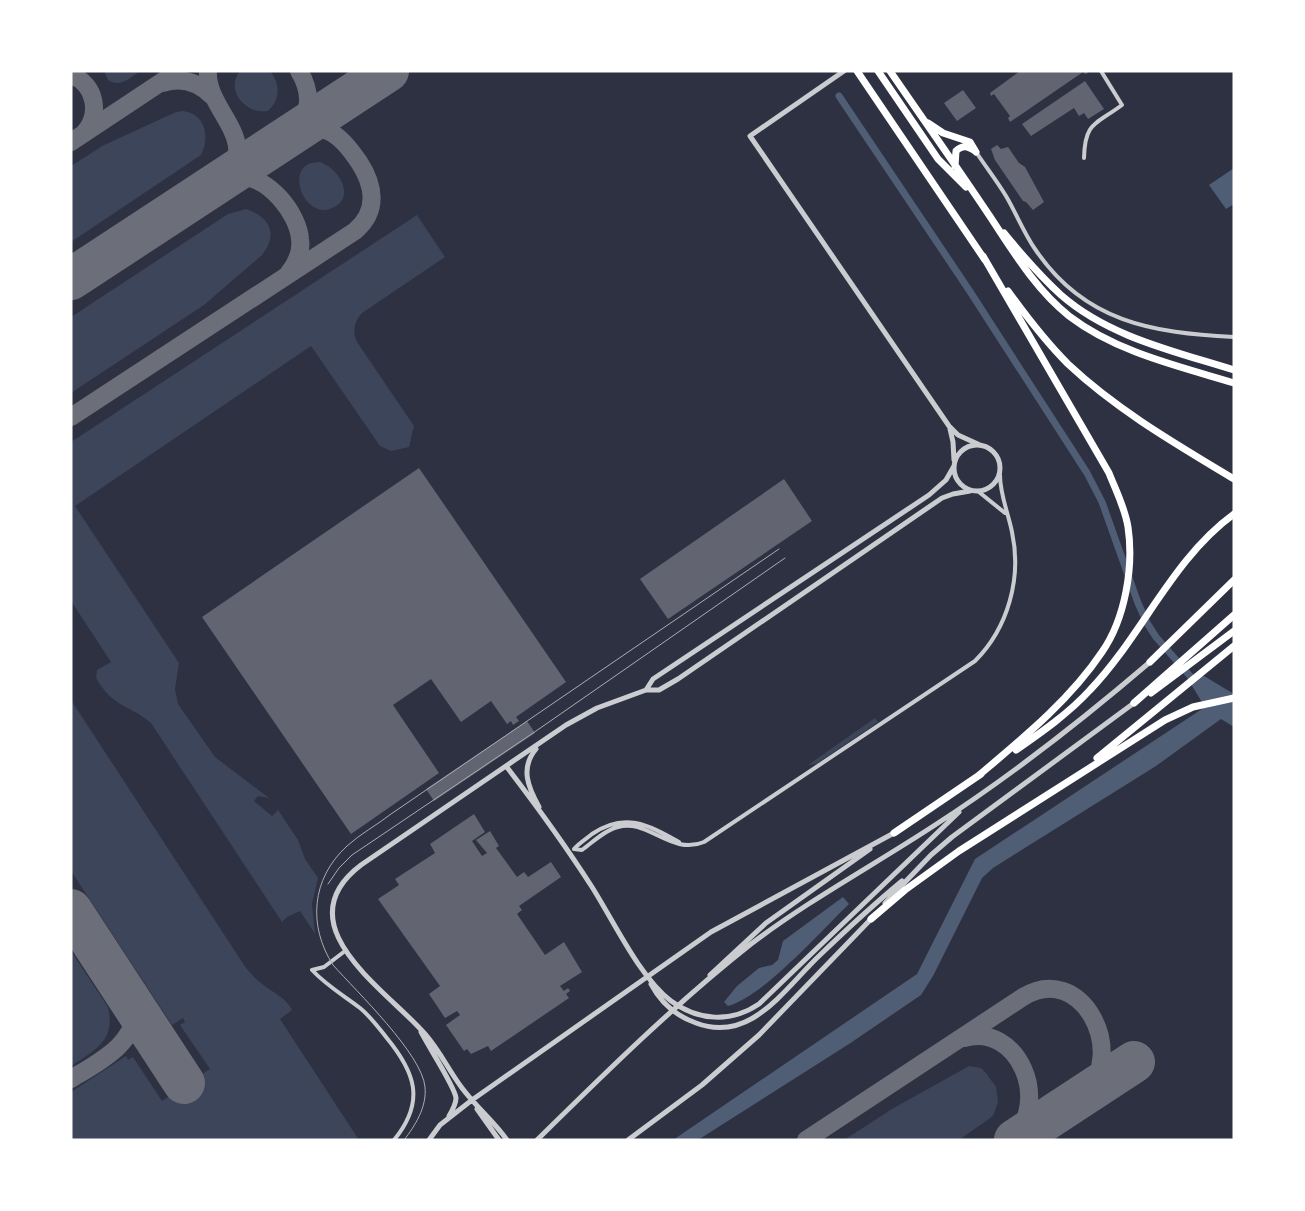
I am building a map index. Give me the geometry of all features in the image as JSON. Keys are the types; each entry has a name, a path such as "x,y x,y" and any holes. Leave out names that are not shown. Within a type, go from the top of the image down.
{"highway":[{"path":"857,71 983,256 1041,333 1067,363 1115,404 1234,479"},
{"path":"878,71 938,159 978,200"},
{"path":"890,71 990,216 1041,276 1062,296 1090,317 1116,331 1234,370"},
{"path":"924,120 942,133 970,142 976,152"},
{"path":"955,166 956,151 961,147 968,147 976,152"},
{"path":"990,216 1010,250 1037,285 1070,316 1118,345 1234,383"},
{"path":"978,776 1026,735 1085,675 1104,651 1126,594 1129,555 1128,528 1109,473 983,256"},
{"path":"894,833 1064,716 1091,690 1197,547 1234,514"},
{"path":"1150,662 1234,580"},
{"path":"1167,678 1234,615"},
{"path":"1134,703 1234,631"},
{"path":"1070,780 1234,646"},
{"path":"871,919 927,874 1165,720 1193,707 1234,698"}],"street":[{"path":"572,850 582,850 611,830 628,825 683,845 704,842 807,775 978,657 1002,622 1013,586 1015,552 1011,528 1005,513 999,459 994,452 958,435 949,426 750,136 844,71"},
{"path":"1084,158 1084,138 1089,129 1122,105 1101,71"},
{"path":"976,152 1005,194 1043,261 1066,286 1082,299 1103,311 1156,330 1234,337"},
{"path":"949,426 953,442 957,480 970,491"},
{"path":"646,690 652,679 934,491 946,480 960,453 965,448 980,445"},
{"path":"499,1140 419,1027 369,979 345,951 334,926 332,915 335,897 342,882 361,865 588,712 646,690 659,690 678,679 942,498 970,491 979,492 990,488 1000,475"},
{"path":"979,492 1005,513"},
{"path":"690,994 780,924 983,793 1086,716 1150,662"},
{"path":"506,766 572,850 656,993 669,1009 686,1020 709,1028 730,1028 749,1022 768,1008 871,907 974,820 1134,703"},
{"path":"541,743 527,762 525,772 544,816"},
{"path":"647,975 670,1001 694,1014 719,1018 748,1012 780,986 934,836 983,793"},
{"path":"572,850 605,826 623,821 633,822 683,845"},
{"path":"429,1140 432,1133 448,1118 472,1100 633,988 647,975 711,932 798,882 894,833"},
{"path":"537,1140 739,946 766,923 894,833"},
{"path":"628,1140 702,1085 760,1035 931,855"},
{"path":"345,951 324,967 312,970 327,986 361,1009 406,1064 412,1079 413,1103 409,1118 394,1140"},
{"path":"419,1027 430,1052 451,1085 456,1098 448,1118"},
{"path":"472,1100 495,1122 507,1140"},
{"path":"624,1140 650,1124"}],"shaded area":[{"path":"104,71 140,71 129,79 117,83 108,80"},
{"path":"240,71 270,71 274,76 278,92 275,102 268,111 253,109 240,100 236,94 235,86"},
{"path":"183,111 197,117 204,127 205,141 201,155 71,242 71,166 104,145 176,112"},
{"path":"320,162 334,170 343,184 343,198 330,209 320,209 311,205 304,198 300,188 299,178 302,170 309,164"},
{"path":"1234,168 1234,204 1226,209 1209,185"},
{"path":"246,209 255,212 266,222 269,228 270,240 262,255 204,305 71,393 71,317 228,214"},
{"path":"417,215 445,257 362,313 357,320 354,331 357,342 414,426 409,447 391,451 380,446 311,346 75,506 179,663 175,689 178,704 215,757 269,798 258,796 254,801 272,816 278,810 298,840 305,859 318,878 312,904 315,934 300,911 287,917 282,922 151,723 116,701 96,678 97,670 111,662 71,601 71,442"},
{"path":"1204,676 1234,694 1234,727 1221,719 1156,766 993,868 982,878 933,976 921,995 849,1044 698,1140 673,1140 917,974 975,859 1205,707 1189,681"},
{"path":"71,700 246,968 289,1005 292,1010 280,1019 359,1140 71,1140 71,1092 126,1056 128,1060 133,1057 162,1101 210,1069 180,1025 185,1022 183,1018 172,1025 71,871"},
{"path":"875,718 878,722 871,727 816,764 808,765"},
{"path":"843,897 849,904 774,977 742,1000 728,1006 724,1002 737,986 759,968 772,965 778,960 783,941"},
{"path":"71,951 108,1007 110,1018 109,1028 102,1043 71,1066"},
{"path":"969,1066 981,1068 986,1073 996,1087 998,1102 993,1116 959,1140 844,1140 892,1109"}],"building":[{"path":"1020,71 1087,71 1088,73 1085,74 1083,72 1010,122 1008,118 1010,116 994,94 991,96 990,93"},
{"path":"1085,81 1104,109 1088,119 1084,113 1079,116 1074,108 1031,136 1022,124"},
{"path":"963,90 976,108 957,121 944,103"},
{"path":"997,145 1001,149 1008,147 1019,163 1025,167 1044,202 1033,210 1023,201 995,160 991,149"},
{"path":"419,468 566,682 516,717 519,721 513,725 511,721 507,724 491,701 461,722 431,679 393,705 439,773 351,834 202,617"},
{"path":"784,479 812,521 668,619 640,579"},
{"path":"527,721 535,733 434,801 426,789"},
{"path":"474,814 485,832 472,841 482,856 487,853 476,840 490,831 499,846 496,848 517,877 524,872 528,877 551,862 561,877 519,906 522,910 517,914 545,955 564,942 582,972 560,986 564,991 568,988 570,991 566,994 569,998 491,1051 488,1046 471,1054 467,1049 464,1051 446,1025 460,1015 457,1011 445,1018 429,994 440,986 378,899 399,885 395,879 435,853 430,844"}],"waterway":[{"path":"839,96 969,290 1087,473 1102,502 1147,623 1156,637 1197,684"}],"taxiway":[{"path":"71,142 178,71"},
{"path":"208,71 210,86 236,142 237,155 230,169 215,183"},
{"path":"296,132 305,117 308,102 306,87 299,71"},
{"path":"71,75 86,85 93,101 93,118 84,133"},
{"path":"163,83 170,81 189,82 201,87 212,96"},
{"path":"71,417 355,231 363,223 371,206 371,189 364,171 353,153 340,139 325,130 307,129 296,132"},
{"path":"170,216 204,192 223,182 232,178 251,178 271,189 288,208 294,218 300,244 296,262 288,274"},
{"path":"806,1140 1023,997 1044,989 1063,991 1079,1001 1092,1016 1100,1035 1102,1056 1097,1076 1085,1094"},
{"path":"71,1079 93,1066 124,1041 134,1019 134,1006"},
{"path":"964,1038 983,1036 1000,1042 1013,1053 1023,1069 1028,1087 1029,1106 1023,1124 1011,1140"}],"runway":[{"path":"71,279 388,71"},
{"path":"71,910 184,1083"},
{"path":"1015,1140 1134,1062"}],"tram line":[{"path":"404,1140 416,1122 424,1102 425,1087 421,1073 401,1041 333,965 325,950 317,919 317,903 326,873 347,846 363,834 779,549"},
{"path":"328,884 339,868 352,855 536,731 785,558"}]}
